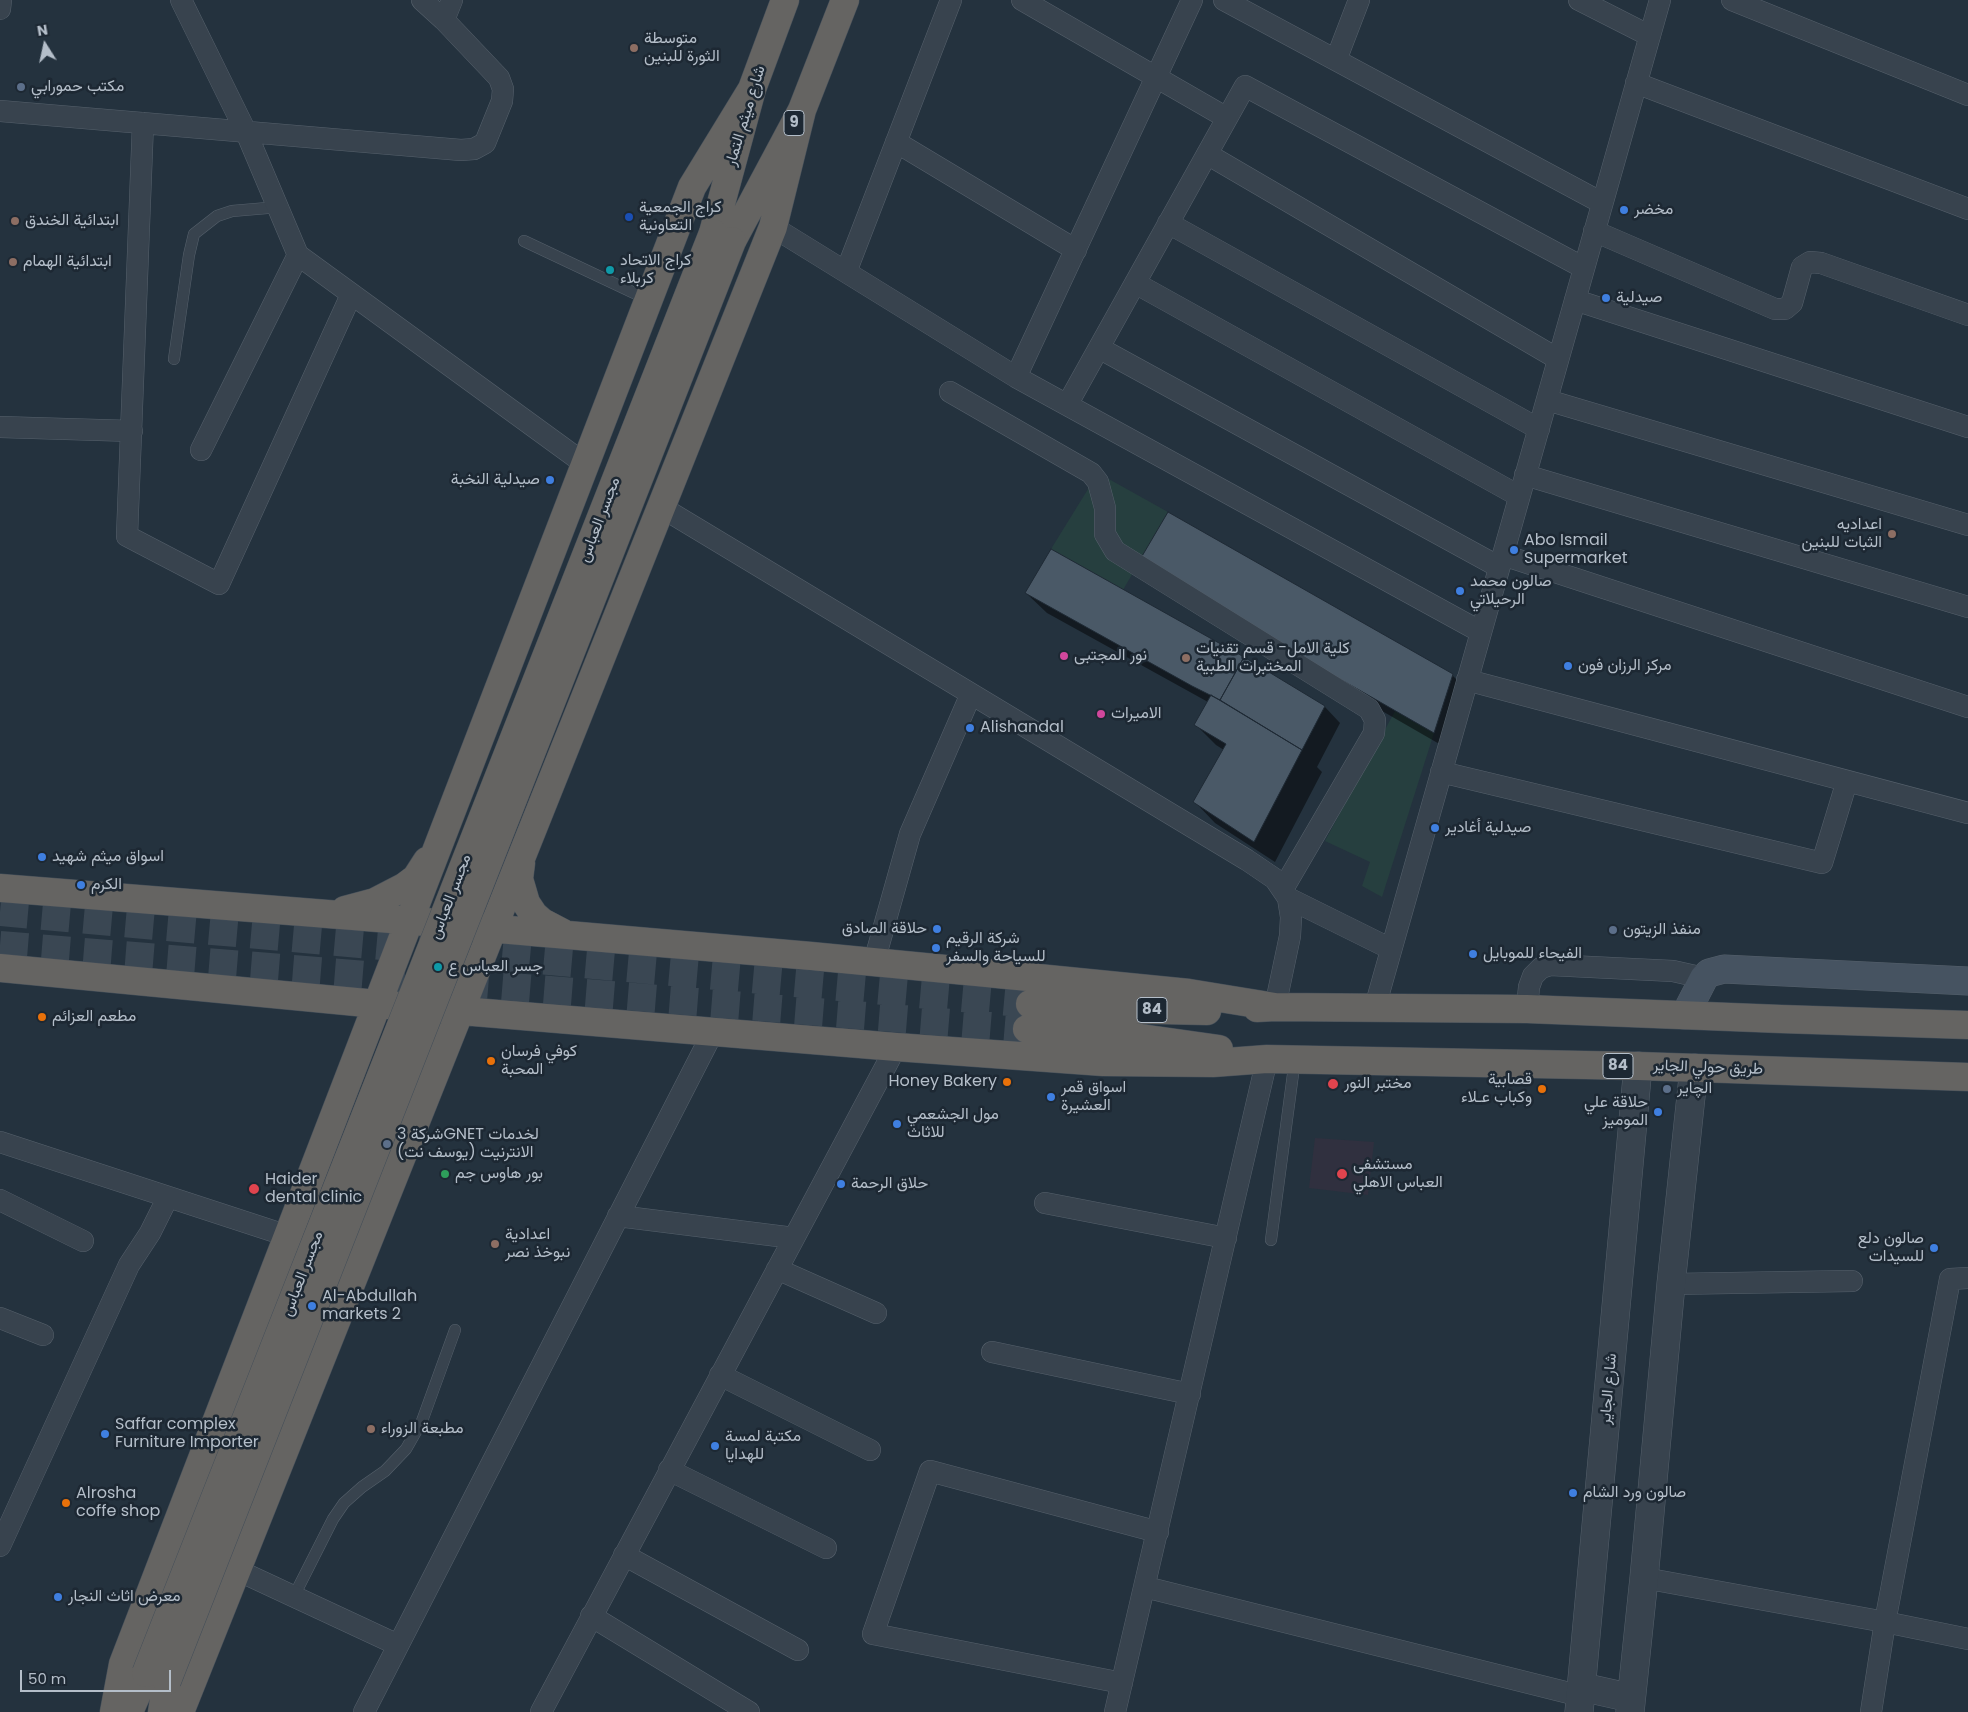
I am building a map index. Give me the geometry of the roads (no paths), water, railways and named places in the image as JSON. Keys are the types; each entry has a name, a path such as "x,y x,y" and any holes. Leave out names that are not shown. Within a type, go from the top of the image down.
{"highway":[{"name":"شارع ميثم التمار","path":"722,237 752,89 785,0"},
{"name":"9","path":"722,237 802,110 845,0"},
{"path":"114,1712 123,1664 692,187 752,89"},
{"path":"180,1712 773,227 802,110"},
{"name":"مجسر العباس","path":"156,1677 722,237"},
{"path":"322,914 366,904 404,887 416,878 439,843"},
{"path":"521,857 519,879 526,902 542,922 564,934"},
{"path":"0,888 564,934 874,962 1189,993 1275,1007"},
{"path":"0,968 377,1004 896,1047 1103,1062 1213,1063 1267,1058"},
{"path":"315,998 331,1005 351,1018 360,1036 360,1048"},
{"name":"84","path":"1267,1058 1160,1041 1029,1016 1114,1009 1237,1010 1275,1007 1375,1007 1527,1009 1968,1025"},
{"path":"437,1068 455,1044 468,1032 502,1020 527,1016"},
{"name":"طريق حولي الجاير","path":"1267,1058 1638,1066 1968,1077"},
{"name":"9","path":"129,1712 156,1677"},
{"name":"9","path":"156,1677 162,1712"}],"main road":[{"path":"1685,1015 1704,978 1716,970 1724,969 1968,981"}],"street":[{"path":"0,0 0,10"},
{"path":"181,0 246,132 298,255 585,464"},
{"path":"0,111 461,150 474,149 485,144 502,101 503,89 499,78 444,20 422,0"},
{"path":"444,20 452,0"},
{"path":"846,272 951,0"},
{"path":"1022,0 1227,118"},
{"path":"1016,377 1192,0"},
{"path":"1224,0 1602,203"},
{"path":"1336,60 1359,0"},
{"path":"1579,0 1650,36"},
{"path":"1375,1007 1660,0"},
{"path":"1732,0 1968,95"},
{"path":"1636,83 1968,209"},
{"path":"1067,405 1245,86 1584,268"},
{"path":"143,123 127,536 219,584 351,295"},
{"path":"896,142 1076,250"},
{"path":"1207,154 1558,358"},
{"path":"1168,223 1538,429"},
{"path":"773,227 1016,377 1481,632"},
{"path":"1594,231 1775,309 1786,309 1792,303 1802,267 1810,262 1821,262 1968,315"},
{"path":"201,450 298,255"},
{"path":"1135,282 1519,496"},
{"path":"1575,300 1968,427"},
{"path":"1099,348 1501,561 1968,707"},
{"path":"950,392 1091,473 1098,482 1105,508 1105,534 1115,551 1369,708 1375,720 1374,733 1285,893"},
{"path":"1547,400 1968,525"},
{"path":"0,427 132,431"},
{"path":"1525,476 1968,607"},
{"path":"661,507 1247,860 1275,879 1285,893 1291,927 1275,1007"},
{"path":"1467,680 1968,814"},
{"path":"874,962 910,834 971,694"},
{"path":"1441,772 1822,863 1847,781"},
{"path":"1285,893 1391,949"},
{"path":"1527,1009 1529,987 1533,976 1541,968 1550,965 1673,971 1704,978"},
{"path":"364,1712 713,1032"},
{"path":"547,1710 591,1616 896,1047"},
{"path":"1115,1712 1267,1058"},
{"name":"شارع الجاير","path":"1580,1698 1638,1066"},
{"path":"1145,1587 1580,1698 1631,1705 1671,1284 1694,1068"},
{"path":"0,1142 288,1236"},
{"path":"0,1546 129,1265 150,1233 168,1196"},
{"path":"0,1200 83,1241"},
{"path":"1046,1203 1226,1238"},
{"path":"618,1216 794,1238"},
{"path":"777,1269 876,1313"},
{"path":"1871,1712 1885,1622 1950,1279 1968,1278"},
{"path":"1671,1284 1852,1281"},
{"path":"0,1318 42,1335"},
{"path":"992,1352 1190,1394"},
{"path":"720,1375 870,1450"},
{"path":"669,1470 826,1548"},
{"path":"1122,1683 873,1634 930,1471 1158,1532"},
{"path":"624,1555 798,1650"},
{"path":"237,1570 398,1645"},
{"path":"1644,1578 1968,1639"},
{"path":"591,1616 749,1712"}],"lane":[{"path":"174,359 189,255 194,234 218,216 232,211 279,208"},
{"path":"524,241 648,300"},
{"path":"1271,1240 1295,1059"},
{"path":"294,1596 333,1520 344,1503 362,1487 385,1471 406,1449 422,1421 454,1330"}],"tunnel":[{"path":"0,912 1030,1004"},
{"path":"0,945 1027,1029"}],"place":[{"name":"متوسطة الثورة للبنين","path":"634,48"},
{"name":"مكتب حمورابي","path":"21,87"},
{"name":"مخضر","path":"1624,210"},
{"name":"كراج الجمعية التعاونية","path":"629,217"},
{"name":"ابتدائية الخندق","path":"15,221"},
{"name":"ابتدائية الهمام","path":"13,262"},
{"name":"كراج الاتحاد كربلاء","path":"610,270"},
{"name":"صيدلية","path":"1606,298"},
{"name":"صيدلية النخبة","path":"550,480"},
{"name":"اعداديه الثبات للبنين","path":"1892,534"},
{"name":"Abo Ismail Supermarket","path":"1514,550"},
{"name":"صالون محمد الرحيلاتي","path":"1460,591"},
{"name":"نور المجتبى","path":"1064,656"},
{"name":"كلية الامل- قسم تقنيات المختبرات الطبية","path":"1186,658"},
{"name":"مركز الرزان فون","path":"1568,666"},
{"name":"الاميرات","path":"1101,714"},
{"name":"Alishandal","path":"970,728"},
{"name":"صيدلية أغادير","path":"1435,828"},
{"name":"اسواق ميثم شهيد","path":"42,857"},
{"name":"الكرم","path":"81,885"},
{"name":"حلاقة الصادق","path":"937,929"},
{"name":"منفذ الزيتون","path":"1613,930"},
{"name":"شركة الرقيم للسياحة والسفر","path":"936,948"},
{"name":"الفيحاء للموبايل","path":"1473,954"},
{"name":"جسر العباس ع","path":"438,967"},
{"name":"مطعم العزائم","path":"42,1017"},
{"name":"كوفي فرسان المحبة","path":"491,1061"},
{"name":"Honey Bakery","path":"1007,1082"},
{"name":"مختبر النور","path":"1333,1084"},
{"name":"قصابية وكباب عـلاء","path":"1542,1089"},
{"name":"الچاير","path":"1667,1089"},
{"name":"اسواق قمر العشيرة","path":"1051,1097"},
{"name":"حلاقة علي الموميز","path":"1658,1112"},
{"name":"مول الجشعمي للاثاث","path":"897,1124"},
{"name":"شركة 3GNET لخدمات الانترنيت (يوسف نت)","path":"387,1144"},
{"name":"بور هاوس جم","path":"445,1174"},
{"name":"مستشفى العباس الاهلي","path":"1342,1174"},
{"name":"حلاق الرحمة","path":"841,1184"},
{"name":"Haider dental clinic","path":"254,1189"},
{"name":"اعدادية نبوخذ نصر","path":"495,1244"},
{"name":"صالون دلع للسيدات","path":"1934,1248"},
{"name":"Al-Abdullah markets 2","path":"312,1306"},
{"name":"مطبعة الزوراء","path":"371,1429"},
{"name":"Saffar complex Furniture Importer","path":"105,1434"},
{"name":"مكتبة لمسة للهدايا","path":"715,1446"},
{"name":"صالون ورد الشام","path":"1573,1493"},
{"name":"Alrosha coffe shop","path":"66,1503"},
{"name":"معرض اثاث النجار","path":"58,1597"}]}
